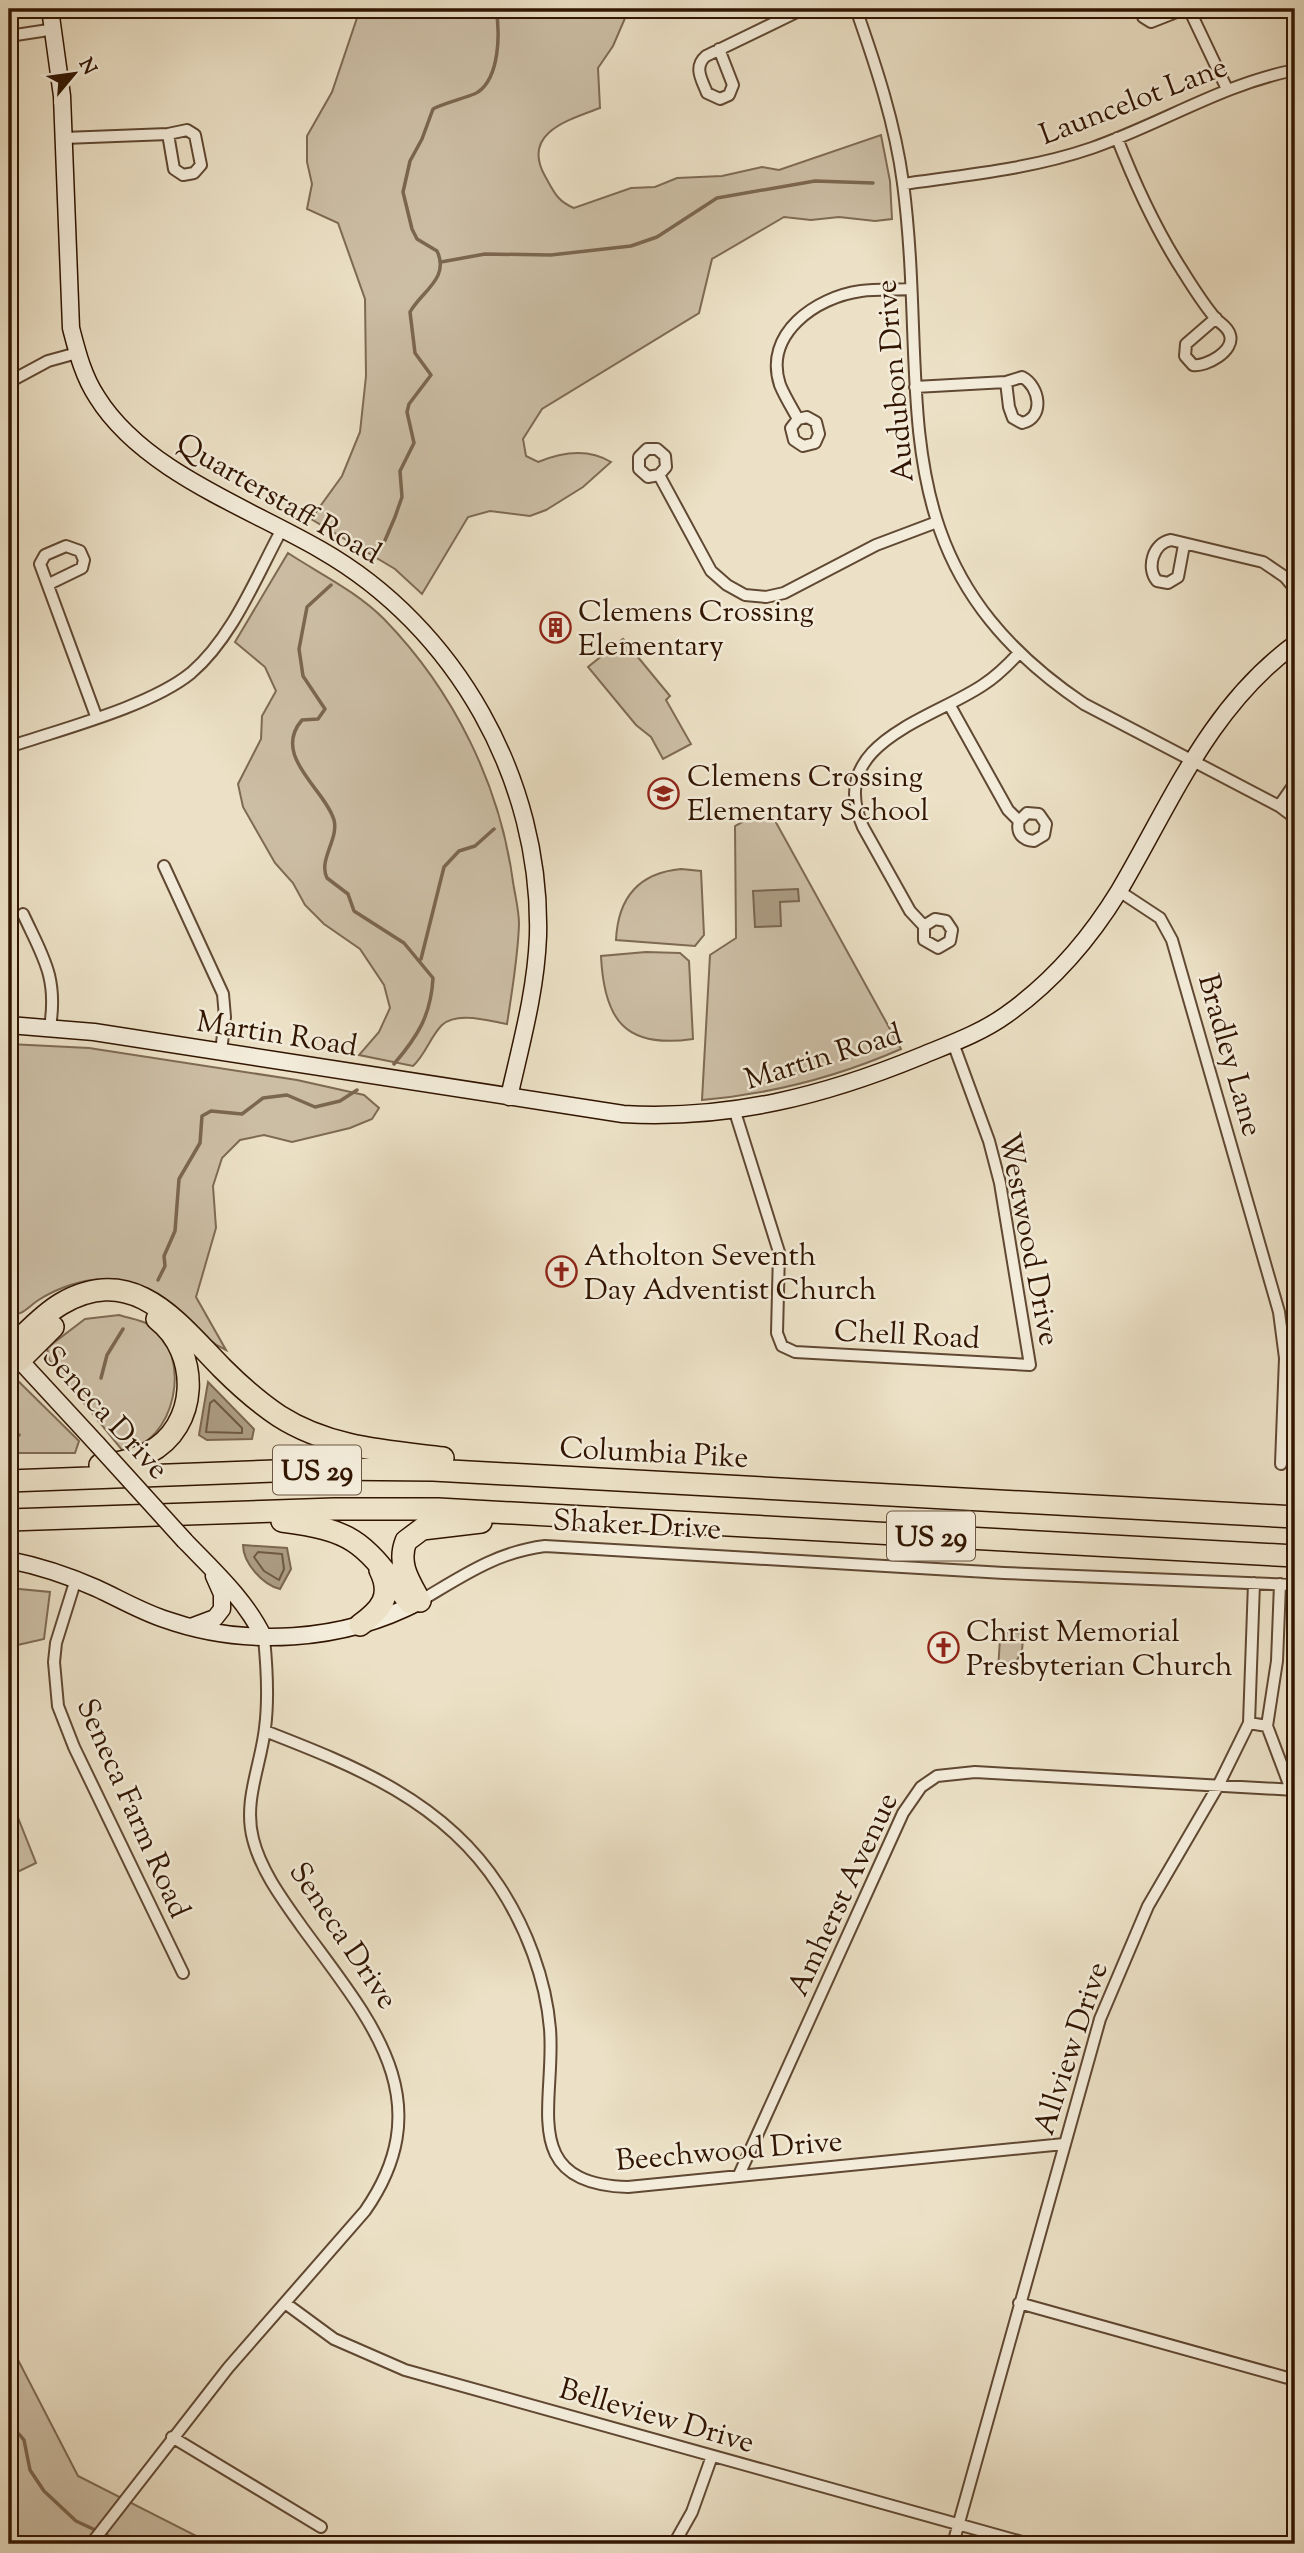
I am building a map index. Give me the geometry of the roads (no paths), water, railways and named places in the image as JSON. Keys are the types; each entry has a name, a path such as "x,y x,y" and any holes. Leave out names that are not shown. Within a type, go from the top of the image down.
{"highway":[{"path":"13,1353 61,1304 93,1292 128,1292 167,1311 240,1385 280,1416 317,1435 368,1449 625,1479"},
{"path":"9,1479 128,1461 149,1452 181,1421 188,1392 183,1354 169,1330 148,1313 124,1305 89,1307 68,1316 13,1353"},
{"name":"Columbia Pike","path":"9,1479 328,1469 433,1470 1295,1517"},
{"name":"US 29","path":"9,1520 221,1512 438,1509 1295,1556"},
{"path":"221,1512 325,1527 354,1540 416,1603"},
{"path":"416,1603 402,1559 406,1541 413,1534 434,1527 566,1515"},
{"path":"360,1625 382,1607 385,1599 386,1580 375,1559"}],"street":[{"name":"Quarterstaff Road","path":"50,9 55,29 64,138 68,297 77,352 97,397 126,434 162,462 356,572 413,620 449,662 471,695 512,780 534,872 538,935 533,982 509,1097"},
{"path":"719,49 803,9"},
{"name":"Audubon Drive","path":"856,9 884,91 903,184 919,445 937,522 948,552 974,598 1019,653 1084,704 1279,806 1295,818"},
{"path":"1141,9 1150,22 1187,9 1227,89"},
{"path":"9,36 55,29"},
{"name":"Launcelot Lane","path":"903,184 1046,162 1117,138 1227,89 1295,70"},
{"path":"64,138 169,134"},
{"path":"1117,138 1168,248 1216,318 1230,333 1228,348 1204,364 1193,365 1185,356 1186,344 1216,318"},
{"path":"799,419 780,384 778,372 780,346 795,322 836,296 862,291 910,289"},
{"path":"9,382 48,361 77,352"},
{"path":"915,387 1006,382"},
{"path":"659,475 712,571 719,580 745,595 766,597 784,593 876,545 937,522"},
{"path":"9,747 172,686 204,660 232,621 282,529"},
{"path":"1184,545 1263,562 1285,577 1295,589"},
{"path":"49,584 96,716"},
{"name":"Martin Road","path":"9,1026 50,1027 623,1114 677,1116 734,1112 840,1087 953,1043 1004,1017 1049,981 1085,943 1119,891 1190,761 1234,699 1269,664 1295,644"},
{"path":"924,926 910,911 857,814 854,790 859,770 877,746 992,678 1019,653"},
{"path":"949,704 1008,810 1019,821"},
{"path":"1279,806 1295,783"},
{"path":"164,866 223,994 225,1017 221,1052"},
{"name":"Bradley Lane","path":"1119,891 1160,918 1172,940 1283,1334 1280,1464"},
{"path":"23,914 51,978 54,1001 50,1027"},
{"name":"Westwood Drive","path":"953,1043 989,1141 1000,1183 1030,1365"},
{"name":"Chell Road","path":"734,1112 779,1252 777,1333 782,1346 794,1352 1030,1365"},
{"path":"1283,1334 1295,1331"},
{"name":"Seneca Drive","path":"13,1353 211,1567 255,1619 264,1638 267,1678 265,1731 254,1773 250,1809 252,1837 259,1856 282,1898 372,2023 388,2058 399,2100 396,2147 380,2190 172,2437 94,2540"},
{"name":"Shaker Drive","path":"9,1560 75,1579 135,1608 190,1627 264,1638 321,1633 360,1625 416,1603 495,1558 513,1551 545,1546 1295,1585"},
{"path":"190,1627 215,1618 222,1609 222,1594 211,1567"},
{"name":"Seneca Farm Road","path":"75,1579 56,1643 54,1662 58,1706 74,1747 183,1973"},
{"name":"Allview Drive","path":"953,2544 1100,2019 1148,1906 1218,1786 1249,1723 1254,1583"},
{"path":"1280,1584 1277,1661 1267,1726 1294,1793"},
{"path":"1249,1723 1267,1726"},
{"name":"Beechwood Drive","path":"265,1731 345,1763 403,1792 447,1824 498,1885 523,1932 547,2004 551,2053 547,2135 563,2166 581,2179 615,2187 1064,2144"},
{"name":"Amherst Avenue","path":"738,2175 903,1813 921,1787 937,1776 975,1772 1294,1793"},
{"name":"Belleview Drive","path":"285,2303 334,2339 380,2362 1029,2544"},
{"path":"1019,2303 1295,2380"},
{"path":"172,2437 321,2527"},
{"path":"674,2544 692,2512 712,2456"}],"water":[{"path":"798,889 799,901 780,902 781,926 755,927 753,891"},
{"path":"208,1382 254,1429 252,1439 207,1440 199,1435"},
{"path":"243,1545 287,1548 291,1569 280,1589 267,1583 255,1572 246,1559"}],"waterway":[{"path":"373,557 383,545 402,497 400,471 414,443 407,412 409,404 431,375 415,353 410,312 433,284 440,269 437,251 417,239 412,229 403,192 410,161 433,109 478,92 491,76 498,41 496,9"},
{"path":"441,262 485,254 551,255 631,246 657,237 717,198 815,181 873,183"},
{"path":"331,585 307,607 299,649 303,676 325,709 318,719 302,720 294,733 293,746 303,772 329,808 334,820 334,835 325,864 327,878 348,894 354,911 404,943 433,978 422,1024 394,1064"},
{"path":"421,959 444,867 459,851 475,846 494,829"},
{"path":"158,1280 165,1266 164,1256 175,1231 179,1179 200,1143 202,1116 211,1111 242,1114 263,1098 287,1095 315,1107 340,1101 357,1090"},
{"path":"101,1378 107,1355 123,1329"},
{"path":"9,1432 19,1435"},
{"path":"9,2434 19,2434 24,2440 30,2470 44,2491 76,2521 125,2544"}],"place":[{"name":"Clemens Crossing Elementary","path":"555,628"},
{"name":"Clemens Crossing Elementary School","path":"664,793"},
{"name":"Atholton Seventh Day Adventist Church","path":"561,1272"},
{"name":"Christ Memorial Presbyterian Church","path":"943,1648"}]}
